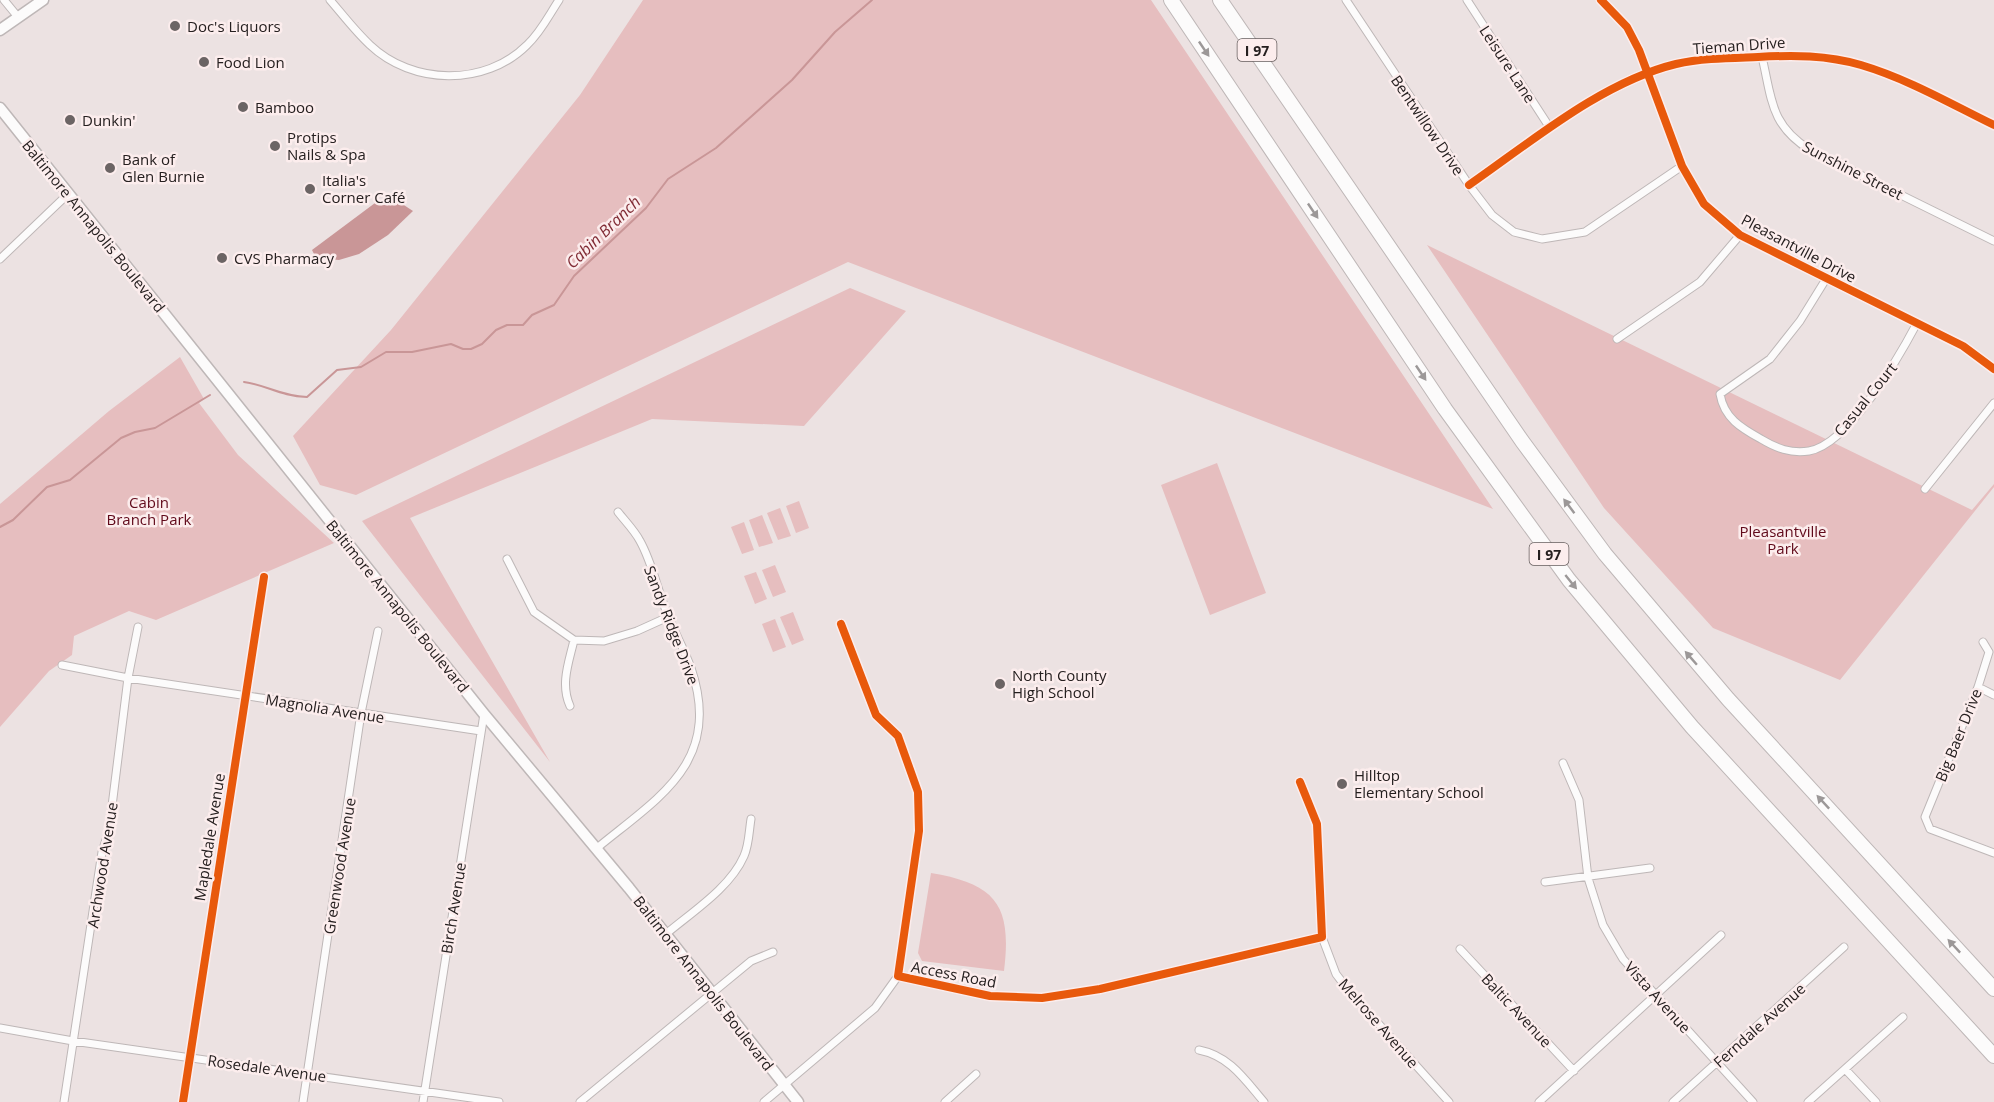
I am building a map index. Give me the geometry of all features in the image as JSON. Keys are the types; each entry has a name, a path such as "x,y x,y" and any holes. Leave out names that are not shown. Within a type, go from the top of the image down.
{"highway":[{"name":"I 97","path":"1172,0 1445,409 1569,580 1692,727 1994,1056"},
{"path":"1220,0 1289,100"},
{"name":"I 97","path":"1225,0 1289,100 1515,432 1605,554 1714,684 1994,989"}],"main road":[{"path":"0,30 43,0"},
{"name":"Baltimore Annapolis Boulevard","path":"0,108 484,714 597,848 798,1102"}],"street":[{"path":"4,0 18,17"},
{"path":"330,0 370,45 399,65 420,73 441,76 475,74 503,63 527,46 559,0"},
{"name":"Bentwillow Drive","path":"1346,0 1469,185 1492,215 1514,232 1542,238 1585,232 1682,166"},
{"name":"Leisure Lane","path":"1467,0 1550,128"},
{"name":"Pleasantville Drive","path":"1601,0 1628,27 1649,73 1682,166 1704,204 1740,235 1963,346 1994,369"},
{"name":"Tieman Drive","path":"1469,185 1550,128 1605,94 1649,73 1676,64 1710,59 1806,55 1861,65 1902,80 1994,125"},
{"name":"Sunshine Street","path":"1762,57 1775,114 1788,135 1810,150 1994,241"},
{"path":"0,259 68,194"},
{"path":"1617,339 1700,282 1740,235"},
{"name":"Casual Court","path":"1826,279 1800,321 1770,359 1720,394 1722,407 1743,430 1783,450 1811,451 1830,442 1892,370 1917,323"},
{"path":"1925,489 1994,403"},
{"name":"Sandy Ridge Drive","path":"597,848 672,787 689,760 698,734 699,701 691,668 668,617 640,541 618,512"},
{"path":"507,560 534,612 574,640 604,641 637,631 668,617"},
{"name":"Mapledale Avenue","path":"183,1102 264,577"},
{"name":"Access Road","path":"841,624 876,715 898,736 918,792 919,831 898,976 990,996 1042,998 1100,989 1322,937"},
{"name":"Archwood Avenue","path":"64,1102 102,852 109,830 128,678 138,627"},
{"name":"Greenwood Avenue","path":"303,1102 362,713 378,631"},
{"path":"570,706 565,695 565,679 574,640"},
{"name":"Big Baer Drive","path":"1983,642 1989,652 1978,687 1925,817 1930,829 1994,853"},
{"name":"Magnolia Avenue","path":"62,665 128,678 481,731"},
{"path":"1978,687 1994,695"},
{"name":"Birch Avenue","path":"423,1102 484,714"},
{"name":"Vista Avenue","path":"1563,763 1579,800 1588,878 1603,925 1623,959 1753,1102"},
{"path":"1300,782 1317,824 1322,937"},
{"path":"666,934 726,882 737,869 745,854 751,819"},
{"path":"1545,882 1650,868"},
{"path":"1539,1102 1658,996 1721,935"},
{"name":"Melrose Avenue","path":"1322,937 1336,974 1449,1102"},
{"name":"Ferndale Avenue","path":"1673,1102 1844,947"},
{"name":"Baltic Avenue","path":"1460,949 1574,1071"},
{"path":"580,1102 712,992 751,962 773,952"},
{"path":"764,1102 875,1008 898,976"},
{"path":"1809,1102 1903,1017"},
{"name":"Rosedale Avenue","path":"0,1028 73,1041 499,1102"},
{"path":"1199,1050 1215,1053 1228,1061 1264,1102"},
{"path":"1845,1069 1876,1102"},
{"path":"945,1102 976,1074"}],"green space":[{"path":"643,0 1151,0 1493,509 848,262 356,495 320,485 293,436 391,330 580,95"},
{"name":"Pleasantville Park","path":"1427,245 1972,510 1994,484 1994,487 1840,680 1713,628 1604,508"},
{"path":"850,288 906,311 804,426 652,419 410,518 550,762 362,521"},
{"name":"Cabin Branch Park","path":"180,357 204,399 199,403 238,455 334,543 156,620 129,611 74,636 72,655 49,671 0,727 0,504 109,411"},
{"path":"1217,463 1266,593 1210,615 1161,485"},
{"path":"799,501 809,528 796,533 786,506"},
{"path":"780,508 791,536 778,540 767,513"},
{"path":"762,515 773,543 759,547 749,520"},
{"path":"744,522 754,550 742,554 731,527"},
{"path":"775,565 786,592 773,597 762,570"},
{"path":"756,572 767,599 755,604 744,576"},
{"path":"793,612 804,640 792,645 780,617"},
{"path":"775,619 786,647 773,652 762,624"},
{"path":"931,873 971,884 985,892 995,902 1002,914 1005,930 1004,971 922,961 918,953"}],"shaded area":[{"path":"393,198 413,211 388,235 359,254 339,260 316,258 312,250 375,203"}],"waterway":[{"name":"Cabin Branch","path":"244,382 289,395 307,397 337,370 361,367 386,352 412,352 451,344 463,349 471,349 482,344 496,330 507,325 523,325 532,315 554,305 574,276 646,208 668,179 716,148 792,80 835,32 872,0"},
{"name":"Cabin Branch","path":"0,527 13,520 47,487 70,480 121,438 135,432 155,428 210,395"}],"cycle path":[{"path":"1601,0 1627,27 1639,50 1682,166 1704,204 1740,235 1963,346 1994,369"},
{"path":"1469,185 1568,115 1621,84 1676,64 1696,61 1797,56 1848,62 1912,85 1994,125"},
{"path":"183,1102 264,577"},
{"path":"841,624 876,715 898,736 918,792 919,831 898,976 990,996 1042,998 1100,989 1322,937 1317,824 1300,782"}],"place":[{"name":"Doc's Liquors","path":"175,26"},
{"name":"Food Lion","path":"204,62"},
{"name":"Bamboo","path":"243,107"},
{"name":"Dunkin'","path":"70,120"},
{"name":"Protips Nails & Spa","path":"275,146"},
{"name":"Bank of Glen Burnie","path":"110,168"},
{"name":"Italia's Corner Café","path":"310,189"},
{"name":"CVS Pharmacy","path":"222,258"},
{"name":"North County High School","path":"1000,684"},
{"name":"Hilltop Elementary School","path":"1342,784"}]}
